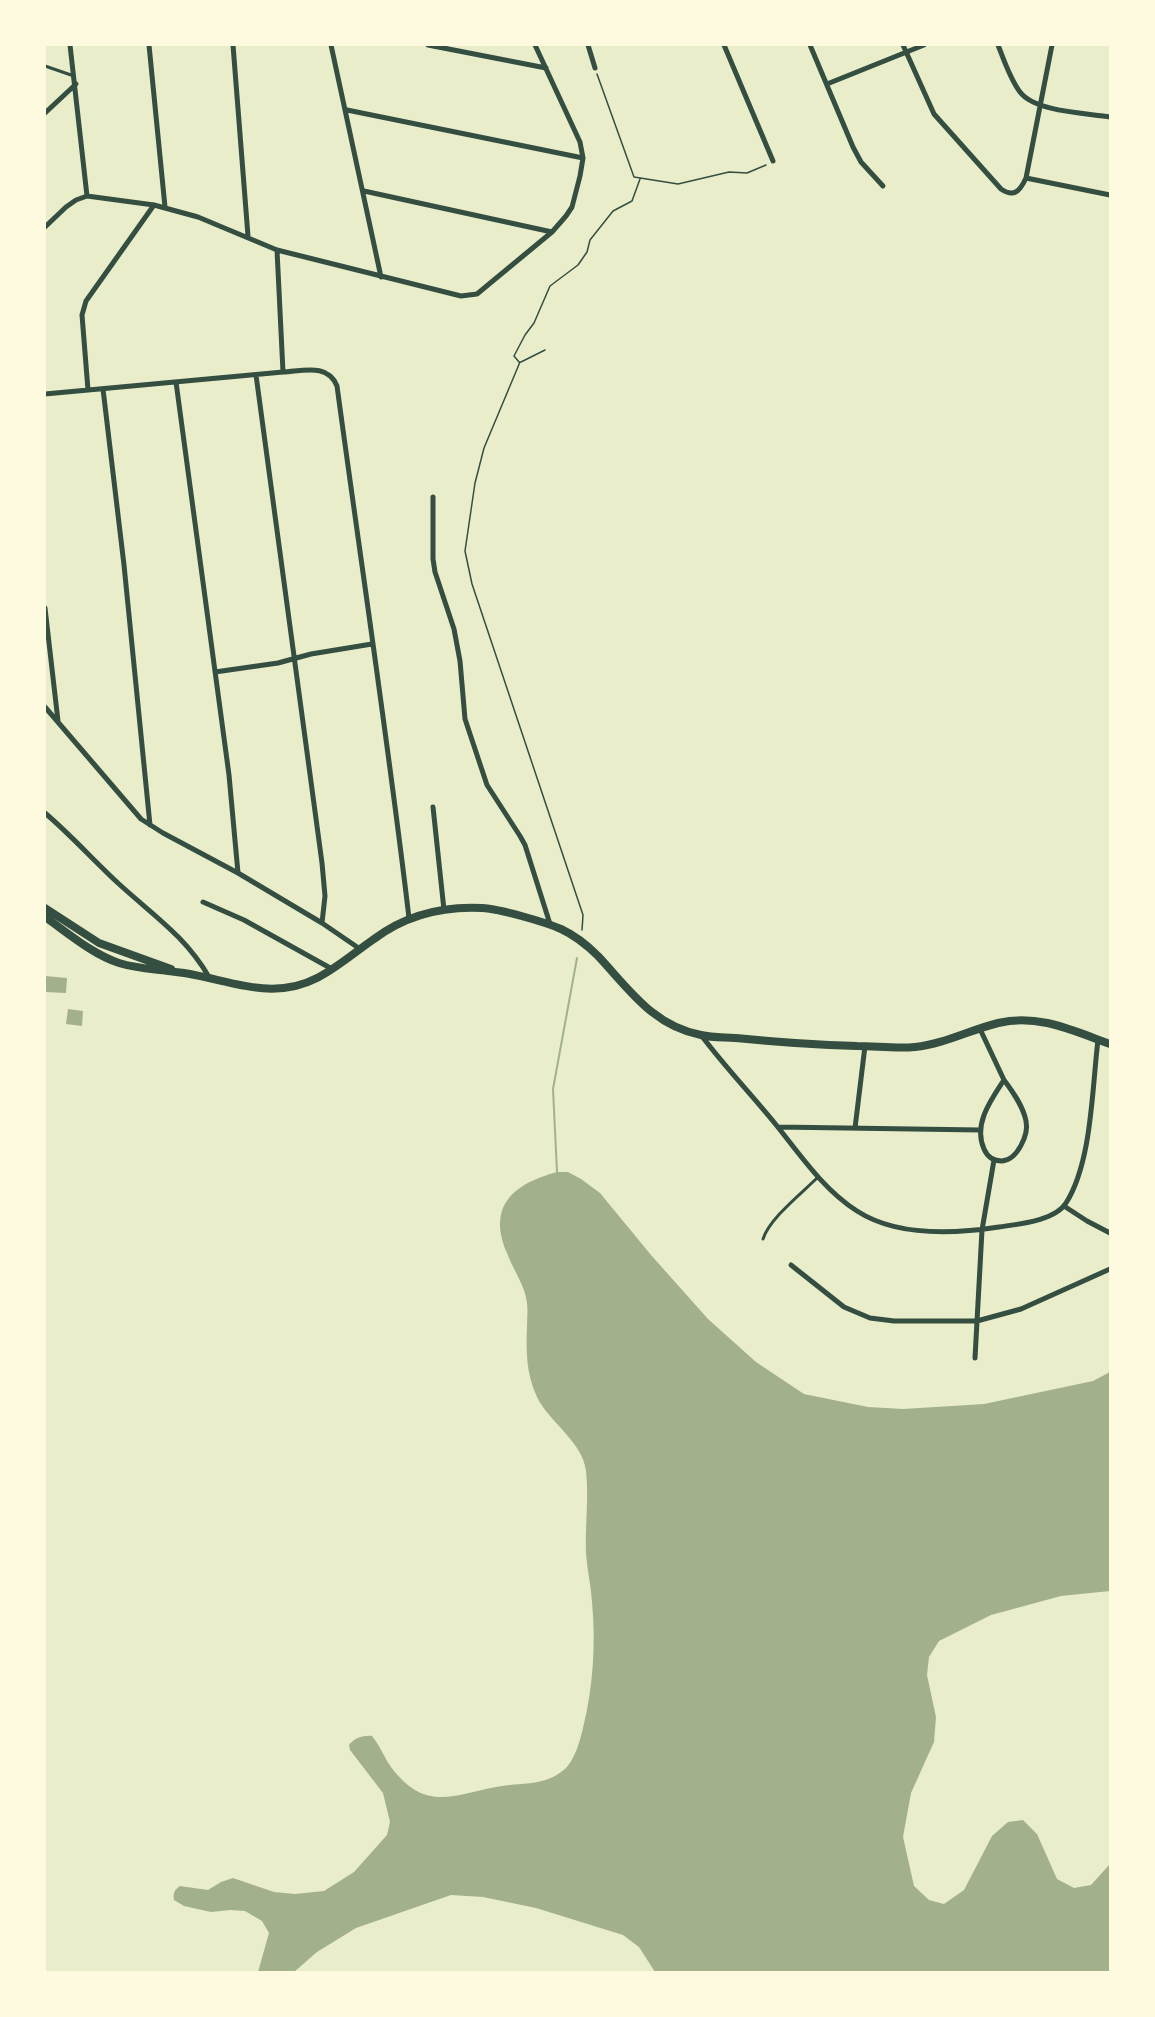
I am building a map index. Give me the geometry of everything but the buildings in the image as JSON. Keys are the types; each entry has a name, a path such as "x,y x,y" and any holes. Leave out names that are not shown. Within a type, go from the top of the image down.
{"main road":[{"path":"45,908 99,943 176,972"},
{"path":"45,917 84,945 117,962 250,988 282,989 314,980 390,928 409,918 444,910 485,908 561,929 582,942 649,1010 675,1026 701,1035 784,1043 911,1048 933,1044 1000,1023 1031,1020 1056,1025 1110,1044"}],"street":[{"path":"70,45 87,196"},
{"path":"149,45 165,207"},
{"path":"233,45 248,236"},
{"path":"332,45 381,277"},
{"path":"428,45 546,68"},
{"path":"45,227 66,207 87,196 154,205 198,217 277,250 461,296 471,296 482,291 560,225 572,207 577,190 583,158 580,142 535,45"},
{"path":"588,45 595,68"},
{"path":"724,45 772,161"},
{"path":"810,45 853,147 861,162 884,186"},
{"path":"903,45 934,114 996,183 1006,192 1016,193 1021,189 1026,178 1052,45"},
{"path":"827,84 924,45"},
{"path":"998,45 1018,90 1027,99 1039,105 1110,117"},
{"path":"45,113 76,84"},
{"path":"346,110 583,158"},
{"path":"1026,178 1110,195"},
{"path":"364,191 552,232"},
{"path":"88,390 82,315 86,302 154,205"},
{"path":"277,250 283,372"},
{"path":"45,394 283,372 327,372 331,375 337,386 387,741 409,918"},
{"path":"256,375 323,873 325,896 322,923"},
{"path":"176,382 229,775 238,873"},
{"path":"103,389 124,565 150,825"},
{"path":"433,497 434,566 454,629 460,661 465,719 487,785 525,845 550,926"},
{"path":"45,608 58,722"},
{"path":"215,672 372,644"},
{"path":"45,707 130,808 150,825 238,873 322,923 360,949"},
{"path":"433,807 444,910"},
{"path":"45,813 120,885 178,934 200,961 210,979"},
{"path":"203,902 244,920 332,969"},
{"path":"980,1029 1004,1080 1023,1110 1027,1128 1020,1148 1004,1161 994,1160 986,1154 980,1130 986,1110 1004,1080"},
{"path":"701,1035 778,1126 794,1149 841,1199 858,1212 896,1227 914,1230 982,1230 1042,1219 1064,1206 1083,1161 1098,1040"},
{"path":"855,1128 865,1046"},
{"path":"778,1126 980,1130"},
{"path":"975,1358 982,1230 994,1160"},
{"path":"1064,1206 1110,1233"},
{"path":"791,1265 844,1307 870,1318 894,1321 977,1321 1021,1309 1089,1281 1110,1269"}],"lane":[{"path":"45,66 74,76"},
{"path":"763,1239 776,1219 819,1176"}],"path":[{"path":"595,68 634,177 678,183 729,172 747,173 772,161"},
{"path":"520,362 514,357 534,323 550,286 578,265 587,252 590,240 613,212 633,201 640,179"},
{"path":"545,350 520,362 484,448 475,483 465,550 472,584 583,915 582,942"}],"shaded area":[{"path":"45,976 67,978 66,993 45,992"},
{"path":"68,1009 83,1011 82,1026 66,1024"},
{"path":"557,1172 568,1172 600,1193 708,1319 756,1362 804,1394 868,1407 903,1409 984,1404 1093,1381 1110,1372 1110,1591 1061,1596 991,1615 939,1641 929,1657 927,1675 936,1717 934,1742 911,1793 903,1837 914,1886 929,1900 944,1904 964,1890 992,1836 1008,1822 1023,1820 1037,1834 1057,1879 1074,1888 1091,1885 1110,1864 1110,1972 655,1972 639,1947 623,1935 536,1908 483,1897 451,1895 356,1928 317,1952 294,1972 258,1972 269,1933 262,1921 245,1911 211,1912 184,1906 174,1900 174,1892 180,1886 208,1890 233,1878 274,1892 295,1894 324,1891 354,1872 387,1835 390,1822 383,1793 350,1750 349,1745 359,1738 372,1736 394,1771 406,1784 429,1796 454,1796 549,1779 565,1769 572,1760 579,1744 586,1713 594,1650 592,1602 586,1553 586,1471 579,1451 542,1406 533,1388 528,1362 526,1296 507,1253 500,1222 502,1210 508,1199 517,1191 528,1183"}],"waterway":[{"path":"557,1172 553,1089 577,958"}]}
